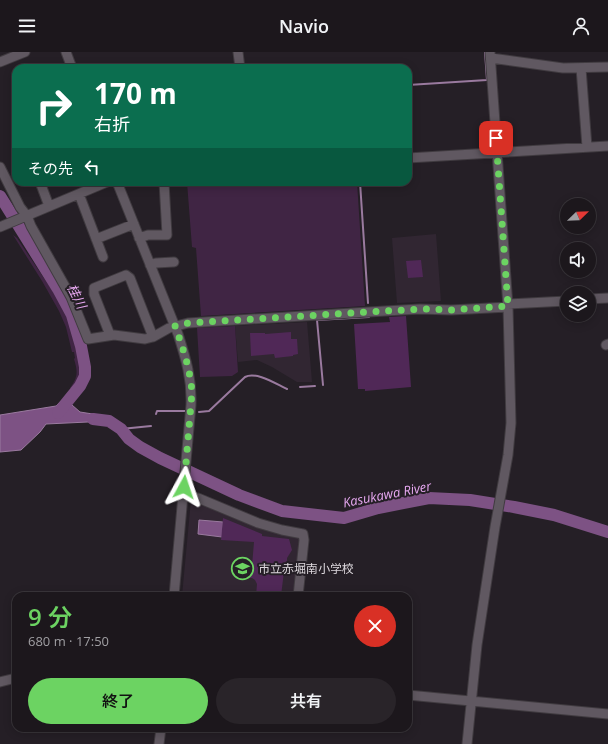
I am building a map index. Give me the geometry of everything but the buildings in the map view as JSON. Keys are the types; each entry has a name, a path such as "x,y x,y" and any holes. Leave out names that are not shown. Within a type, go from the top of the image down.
{"street":[{"path":"0,62 25,52"},
{"path":"66,52 70,64"},
{"path":"238,52 240,64"},
{"path":"467,744 477,645 511,423 507,306 491,55 563,68 608,67"},
{"path":"581,68 588,147"},
{"path":"412,158 497,154 608,146"},
{"path":"0,167 20,207 72,297 88,339 110,335 145,338 154,337 175,326 188,323 426,309 457,310 560,302"},
{"path":"42,186 49,206"},
{"path":"2,226 49,206 83,189 93,186"},
{"path":"119,186 175,326 191,380 189,434 174,592"},
{"path":"139,238 148,235 167,235 164,186"},
{"path":"83,189 96,238 103,257"},
{"path":"96,238 134,224"},
{"path":"150,265 156,263 174,262"},
{"path":"110,335 94,294 94,288 126,275 130,278 154,337"},
{"path":"596,299 608,298"},
{"path":"183,490 198,498 258,523 303,534 304,540 298,592"},
{"path":"0,682 12,679"},
{"path":"412,696 608,714"},
{"path":"159,744 160,732"}],"shaded area":[{"path":"187,186 357,186 365,306 201,316 196,248 192,247"},
{"path":"436,234 441,301 397,303 392,238"},
{"path":"13,235 17,238 56,296 68,318 80,358 82,376 74,389 70,388 75,381 75,358 74,352 72,352 66,327 42,281"},
{"path":"307,322 312,382 297,382 257,360 238,362 235,326"},
{"path":"235,326 238,372 232,376 200,377 197,328"},
{"path":"64,398 80,412 99,415 109,421 46,424 40,432 21,450 0,452 0,415 56,406"},
{"name":"市立赤堀南小学校","path":"191,500 232,518 258,527 299,536 301,539 296,592 182,592"},
{"path":"199,520 223,522 222,537 198,534"}],"waterway":[{"path":"412,85 487,80 485,52"},
{"path":"360,186 368,303"},
{"name":"桂川","path":"0,196 58,289 72,315 81,346 85,376 80,386 58,413"},
{"path":"323,385 317,320 369,317"},
{"path":"199,412 209,411 245,377 260,377 287,389"},
{"path":"300,387 315,386"},
{"path":"156,414 157,411 185,411"},
{"name":"Kasukawa River","path":"93,419 109,421 121,429 129,439 140,447 160,458 239,495 282,511 344,518 378,508 429,498 470,500 554,515 608,532"},
{"path":"121,429 151,426"}],"place":[{"name":"市立赤堀南小学校","path":"242,568"}],"route":[{"path":"184,487 192,392 191,380 186,360 175,326 188,323 313,315 426,309 476,309 508,306 496,138"}]}
